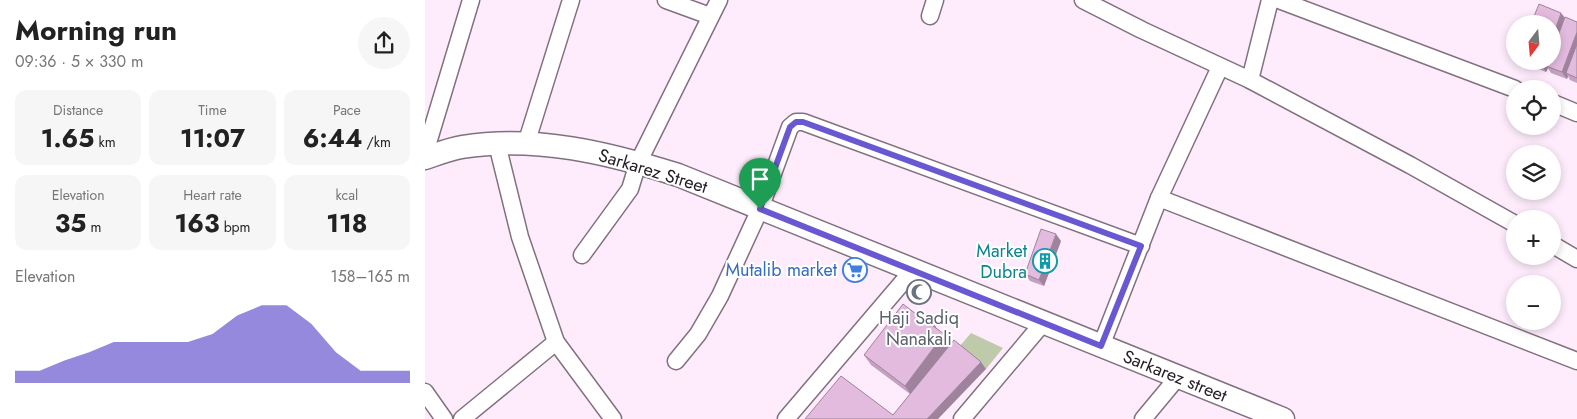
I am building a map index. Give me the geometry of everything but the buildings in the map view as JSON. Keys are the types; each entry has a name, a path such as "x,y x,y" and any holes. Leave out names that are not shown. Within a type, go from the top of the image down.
{"main road":[{"name":"Sarkarez Street","path":"425,158 461,148 497,144 526,144 573,149 638,163 678,175 760,209"},
{"name":"Sarkarez street","path":"760,209 1283,419"}],"street":[{"path":"425,153 471,0"},
{"path":"526,144 571,0"},
{"path":"666,0 710,16"},
{"path":"582,255 630,190 638,163 719,0"},
{"path":"930,16 935,0"},
{"path":"1083,0 1142,30 1250,80 1411,165 1506,219"},
{"path":"1250,80 1270,0"},
{"path":"1279,0 1506,86"},
{"path":"1101,346 1159,198 1221,67"},
{"path":"1561,106 1577,113"},
{"path":"677,361 698,334 719,296 760,209 790,127 796,122 803,122 1141,246"},
{"path":"497,144 520,237 556,342 613,419"},
{"path":"1159,198 1577,361"},
{"path":"1561,250 1577,259"},
{"path":"786,419 913,270"},
{"path":"962,419 1043,323"},
{"path":"462,419 556,342"},
{"path":"1143,419 1178,377"},
{"path":"425,392 444,419"}],"green space":[{"path":"971,333 1003,348 986,369 959,347"}],"place":[{"name":"Market Dubra","path":"1045,261"},
{"name":"Mutalib market","path":"855,270"},
{"name":"Haji Sadiq Nanakali","path":"919,292"}],"route":[{"path":"796,122 803,122 1141,246 1101,346 760,209 790,127 796,122"}]}
